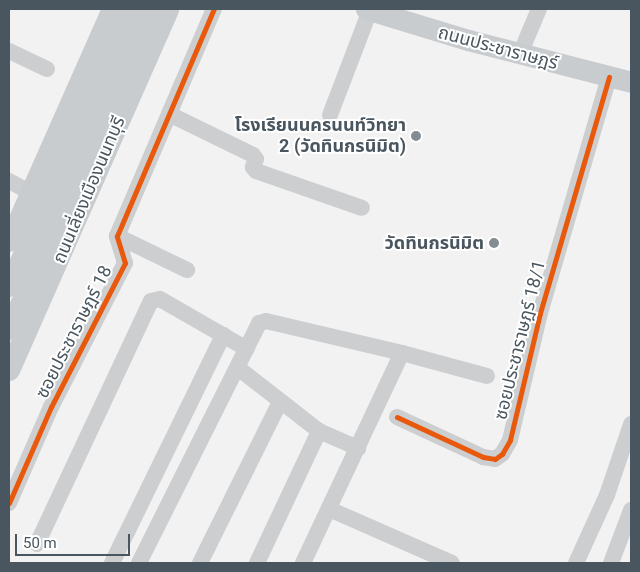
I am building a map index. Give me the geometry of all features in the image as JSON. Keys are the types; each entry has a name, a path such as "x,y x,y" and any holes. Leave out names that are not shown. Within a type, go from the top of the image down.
{"main road":[{"name":"ถนนเลี่ยงเมืองนนทบุรี","path":"9,286 131,9"},
{"name":"ถนนเลี่ยงเมืองนนทบุรี","path":"9,329 152,9"},
{"name":"ถนนเลี่ยงเมืองนนทบุรี","path":"9,370 168,9"},
{"name":"ถนนประชาราษฎร์","path":"372,10 520,54 631,82"},
{"path":"9,241 108,18 117,15 133,15 150,26 152,43"}],"street":[{"path":"187,270 116,236 214,9"},
{"path":"520,54 538,9"},
{"path":"330,115 372,10"},
{"path":"9,51 47,69"},
{"name":"ซอยประชาราษฎร์ 18/1","path":"397,417 483,456 494,459 502,454 510,440 542,304 609,77"},
{"path":"169,114 253,154 256,171 362,208"},
{"path":"9,181 30,192"},
{"name":"ซอยประชาราษฎร์ 18","path":"9,503 51,407 125,263 116,236"},
{"path":"37,544 151,301 160,299 247,349"},
{"path":"139,563 257,327 266,321 402,352 486,376"},
{"path":"112,563 223,335"},
{"path":"303,563 402,352"},
{"path":"238,368 319,431 358,448"},
{"path":"200,563 280,402"},
{"path":"576,563 607,495 631,424"},
{"path":"257,563 319,431"},
{"path":"329,509 452,563"},
{"path":"611,563 631,510"}],"cycle path":[{"path":"9,503 51,407 125,263 117,236 214,9"},
{"path":"397,417 483,457 495,459 502,454 510,440 540,313 609,77"}],"place":[{"name":"โรงเรียนนครนนท์วิทยา 2 (วัดทินกรนิมิต)","path":"416,136"},
{"name":"วัดทินกรนิมิต","path":"494,243"}]}
